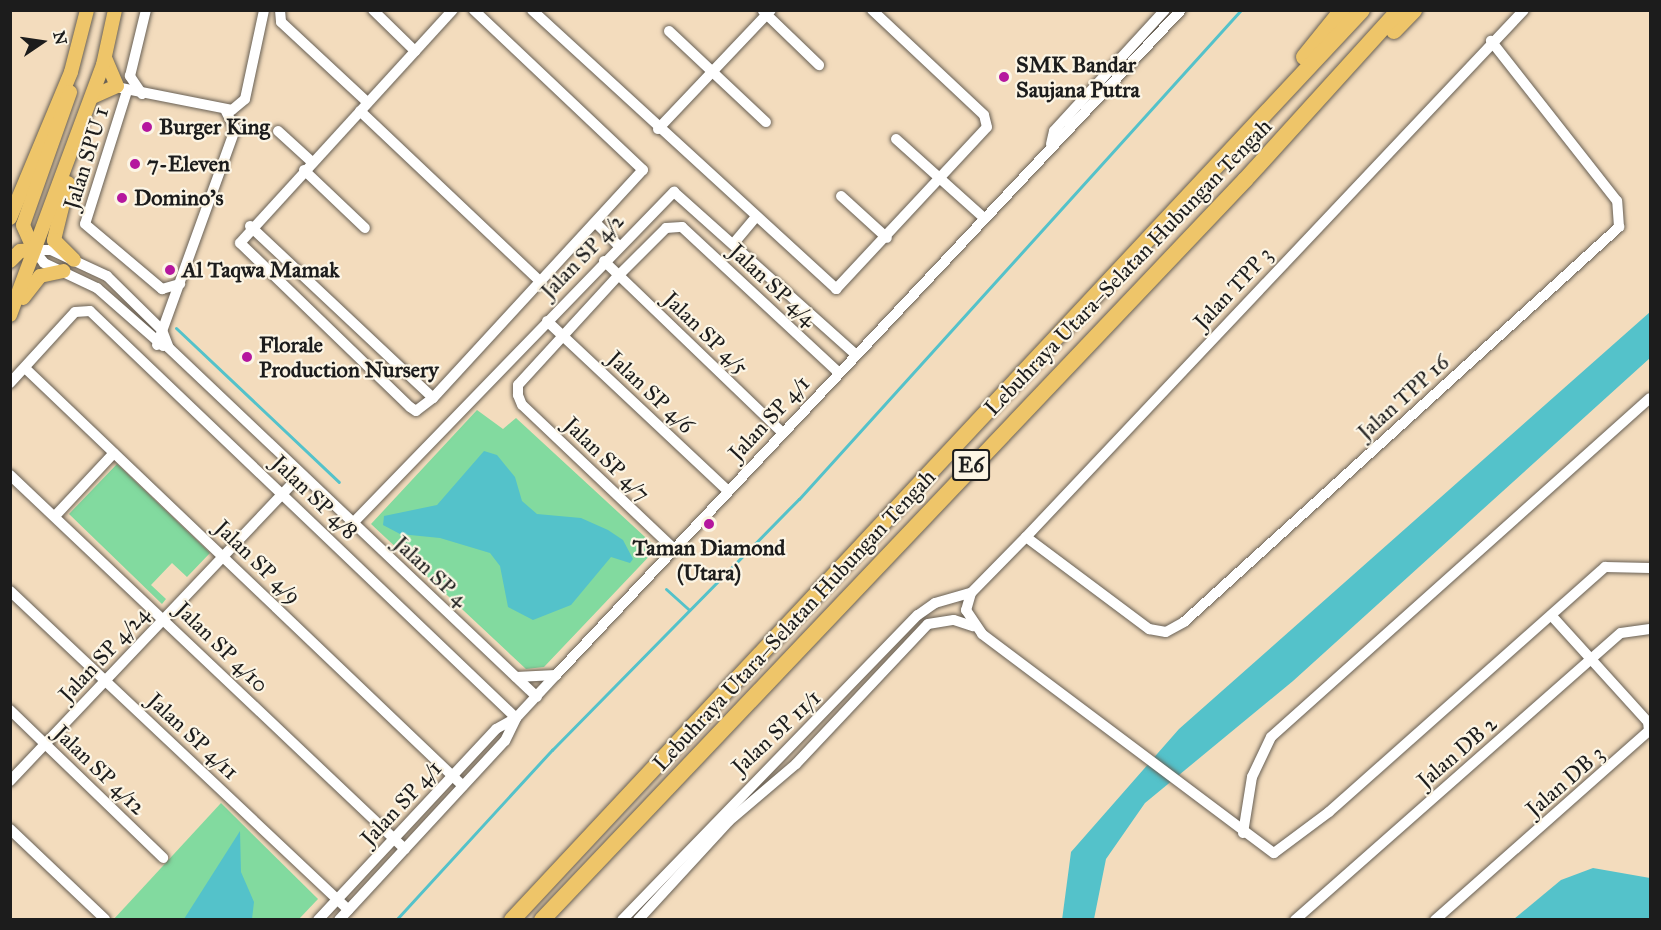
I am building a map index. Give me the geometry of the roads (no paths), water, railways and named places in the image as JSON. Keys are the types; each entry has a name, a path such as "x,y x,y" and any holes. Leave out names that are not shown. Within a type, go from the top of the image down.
{"highway":[{"path":"1226,154 1342,10"},
{"name":"Lebuhraya Utara–Selatan Hubungan Tengah","path":"512,920 1362,10"},
{"name":"Lebuhraya Utara–Selatan Hubungan Tengah","path":"542,920 1245,180 1399,10"},
{"path":"1245,180 1414,10"}],"main road":[{"path":"10,218 71,72 87,10"},
{"path":"10,315 90,103 105,58 115,10"},
{"path":"74,260 54,240 90,103 121,88 105,58"},
{"path":"34,250 23,225 69,100 71,72"},
{"path":"10,261 20,251 34,250"},
{"path":"10,320 32,283 63,271"}],"street":[{"path":"146,10 130,75 121,88 226,111 245,99 264,10"},
{"path":"373,10 415,51"},
{"path":"453,10 250,226 242,248 410,407 417,411 433,398 596,224 643,170 474,10"},
{"path":"531,10 754,219 836,289 887,238 941,178 987,120 872,10"},
{"name":"Jalan SP 4/1","path":"1051,144 1054,131 1165,10"},
{"name":"Jalan SP 4/1","path":"318,920 496,729 516,718 537,697 982,217 1051,144 1062,139 1181,10"},
{"name":"Jalan TPP 3","path":"970,593 1026,537 1491,41 1524,10"},
{"path":"658,129 767,12 819,65"},
{"path":"280,14 363,106 541,282"},
{"path":"669,31 766,122"},
{"name":"Jalan TPP 16","path":"1026,537 1149,629 1166,632 1184,622 1619,227 1617,201 1491,41"},
{"name":"Jalan SPU 1","path":"130,75 142,93"},
{"name":"Jalan SPU 1","path":"121,88 85,224 162,289 180,284"},
{"path":"157,345 236,129 226,111"},
{"path":"278,131 364,228"},
{"path":"896,139 982,217"},
{"name":"Jalan SP 4/2","path":"352,524 618,245 674,192 734,243 855,354"},
{"path":"841,196 887,238"},
{"path":"734,243 754,219"},
{"path":"596,224 618,245"},
{"path":"250,226 433,398"},
{"name":"Jalan SP 4/4","path":"618,276 666,228 682,227 838,372"},
{"path":"34,250 44,263 98,288 157,345 169,348"},
{"name":"Jalan SP 4","path":"34,250 74,260 107,276 162,330 169,348 300,475 537,697"},
{"name":"Jalan SP 4/5","path":"604,261 782,432"},
{"path":"563,336 618,276"},
{"name":"Jalan SP 4/8","path":"25,368 83,309 283,494 516,718"},
{"name":"Jalan SP 4/6","path":"547,321 728,491"},
{"name":"Jalan SP 4/7","path":"563,336 518,385 518,394 674,549"},
{"path":"10,382 25,368"},
{"name":"Jalan SP 4/9","path":"25,368 463,786"},
{"path":"1243,833 1252,777 1271,736 1650,398"},
{"path":"54,516 114,453"},
{"name":"Jalan SP 4/10","path":"10,475 405,849"},
{"name":"Jalan SP 4/24","path":"10,781 300,475"},
{"path":"970,593 966,610 973,626 1221,817 1274,853 1286,849 1605,567 1650,568"},
{"name":"Jalan SP 4/11","path":"10,591 348,910"},
{"name":"Jalan SP 11/1","path":"622,920 918,615 935,603 970,593"},
{"path":"1551,615 1593,659"},
{"name":"Jalan SP 11/1","path":"638,920 729,821 796,764 928,624 954,620 973,626"},
{"name":"Jalan DB 2","path":"1295,920 1621,633 1650,629"},
{"name":"Jalan DB 3","path":"1435,920 1644,740 1647,722 1593,659"},
{"path":"516,677 556,675"},
{"name":"Jalan SP 4/12","path":"10,710 163,858"},
{"name":"Jalan SP 4/1","path":"339,920 505,741 516,718"},
{"path":"10,829 105,920"}],"water":[{"path":"1650,312 1650,358 1293,681 1145,803 1106,859 1094,919 1062,920 1071,852 1179,729"},
{"path":"484,451 497,455 515,477 522,501 537,514 581,518 608,530 623,540 633,559 630,563 611,557 571,605 533,620 508,607 500,566 490,553 440,538 400,534 383,525 384,516 437,505"},
{"path":"240,831 241,872 254,902 252,919 184,919"},
{"path":"1593,868 1650,878 1650,919 1514,919 1561,880"}],"waterway":[{"path":"396,920 552,750 799,499 1241,10"},
{"path":"176,328 339,482"},
{"path":"666,589 689,610"}],"place":[{"name":"SMK Bandar Saujana Putra","path":"1004,77"},
{"name":"Burger King","path":"147,127"},
{"name":"7-Eleven","path":"135,164"},
{"name":"Domino's","path":"122,198"},
{"name":"Al Taqwa Mamak","path":"170,270"},
{"name":"Florale Production Nursery","path":"247,357"},
{"name":"Taman Diamond (Utara)","path":"709,524"}]}
